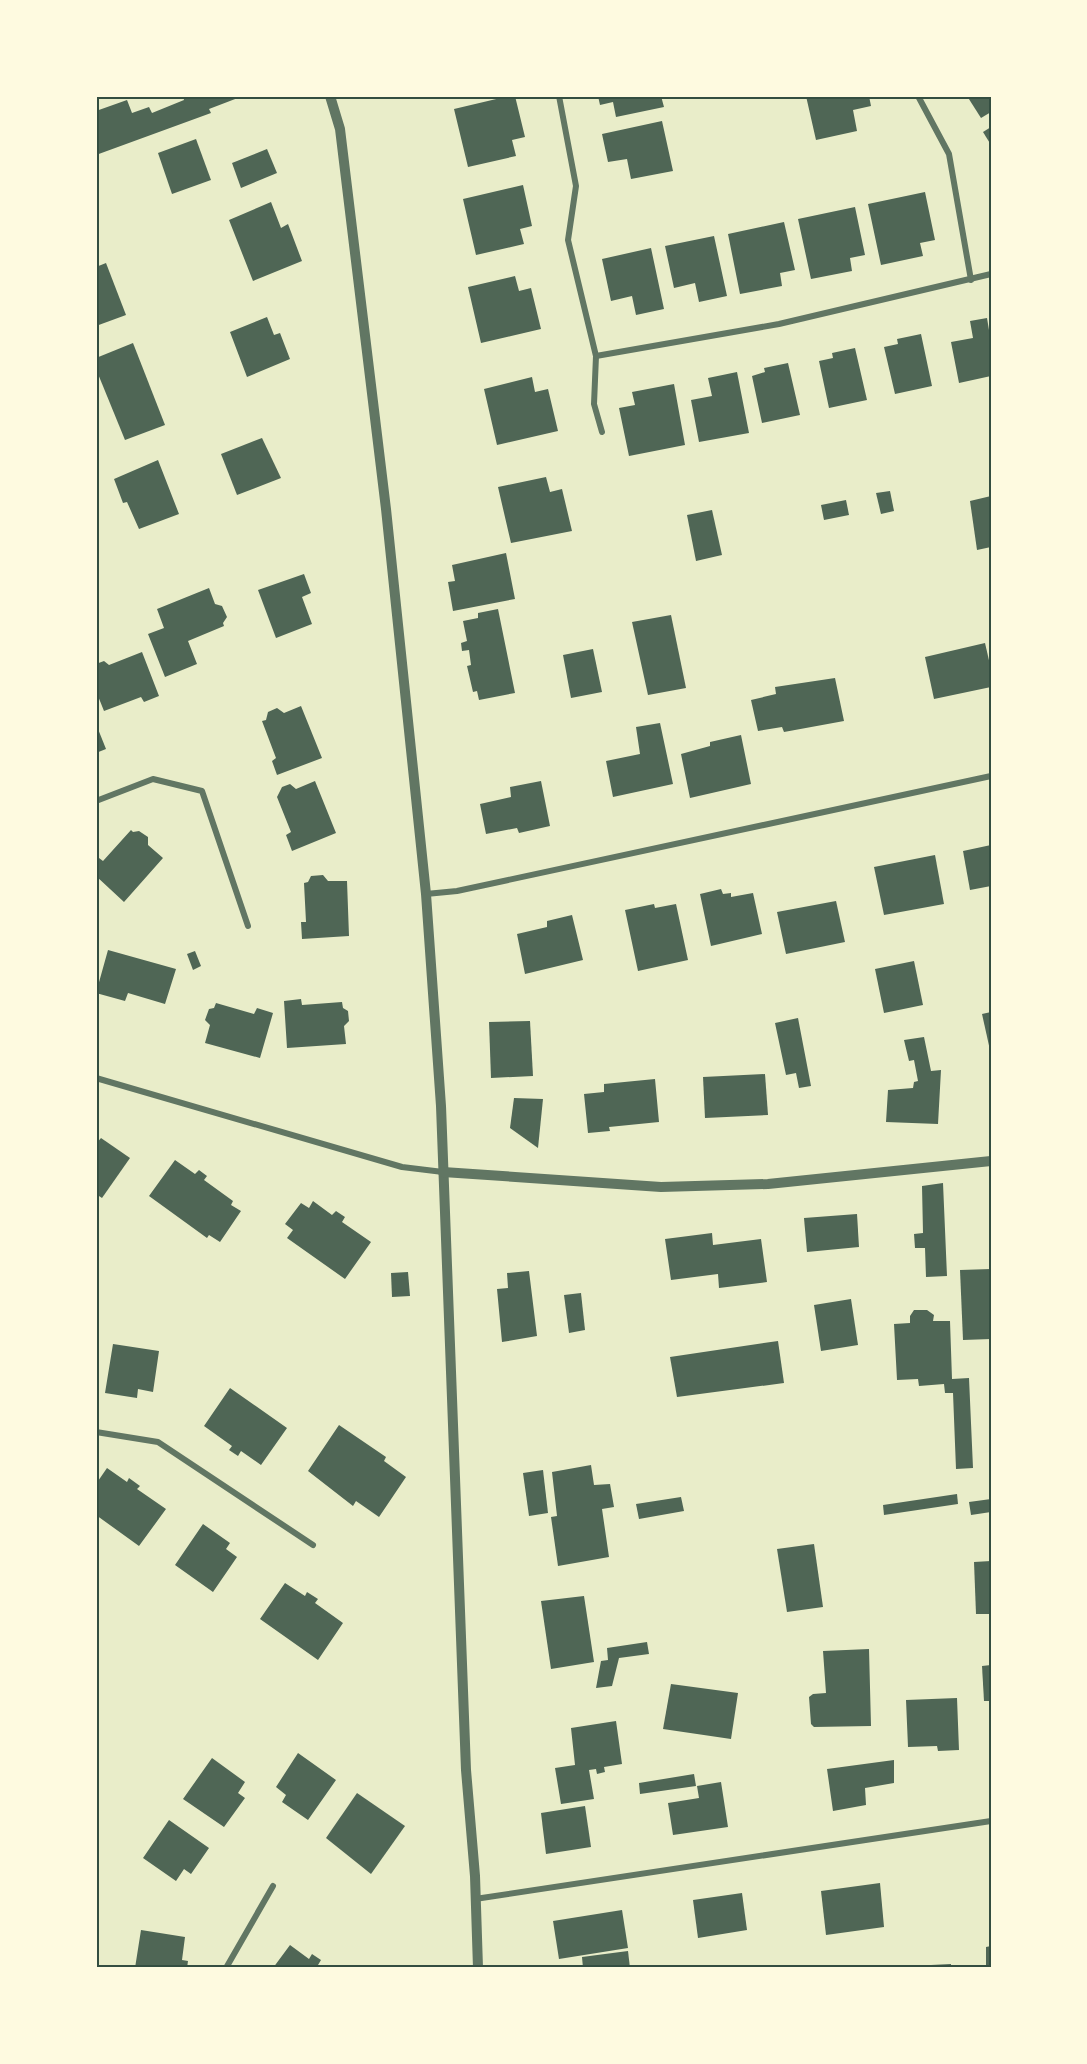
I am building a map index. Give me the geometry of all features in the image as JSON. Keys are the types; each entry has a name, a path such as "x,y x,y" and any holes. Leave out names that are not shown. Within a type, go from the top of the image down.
{"street":[{"path":"330,96 340,129 385,498 426,894 443,1172 466,1758 478,1968"},
{"path":"560,96 576,186 568,240 596,356 594,404 602,432"},
{"path":"918,96 949,154 971,280"},
{"path":"596,356 779,324 991,274"},
{"path":"426,894 457,891 991,776"},
{"path":"96,801 153,779 202,790 248,926"},
{"path":"96,1078 402,1167 443,1172 661,1187 768,1184 991,1161"},
{"path":"96,1432 158,1442 314,1545"},
{"path":"475,1899 991,1821"},
{"path":"226,1968 273,1886"}],"building":[{"path":"183,96 243,96 209,109 211,113 96,155 96,111 127,100 132,113 149,107 152,113 184,100"},
{"path":"515,96 525,137 512,140 516,156 468,167 454,109"},
{"path":"598,96 661,96 664,107 616,117 613,102 600,105"},
{"path":"806,96 869,96 871,106 853,110 857,131 816,140"},
{"path":"967,96 991,96 991,112 981,118"},
{"path":"662,121 673,171 631,179 627,159 608,162 602,134"},
{"path":"991,127 991,145 983,132"},
{"path":"196,139 211,180 172,194 158,153"},
{"path":"267,149 277,173 241,188 232,163"},
{"path":"523,185 532,226 520,229 524,244 476,255 463,199"},
{"path":"925,192 935,240 920,243 923,256 881,265 868,204"},
{"path":"271,202 281,228 288,224 302,261 253,281 229,220"},
{"path":"855,207 865,255 850,258 852,271 811,279 798,219"},
{"path":"784,222 795,270 780,273 782,286 740,294 728,234"},
{"path":"714,236 727,296 699,302 695,283 674,288 665,246"},
{"path":"651,248 664,309 636,315 632,296 611,301 602,259"},
{"path":"106,263 126,315 96,326 96,267"},
{"path":"515,276 519,291 531,288 541,329 481,343 468,287"},
{"path":"267,317 274,335 280,333 290,359 247,377 230,332"},
{"path":"987,318 991,342 991,376 959,383 951,342 973,338 970,321"},
{"path":"921,334 932,386 895,394 884,347 898,344 897,339"},
{"path":"133,343 165,425 125,440 96,369 96,358"},
{"path":"855,348 867,400 829,408 819,361 833,358 832,353"},
{"path":"788,363 800,415 762,423 752,376 765,372 764,368"},
{"path":"737,372 749,433 699,442 691,400 712,396 708,378"},
{"path":"532,377 535,392 548,389 558,431 497,445 484,389"},
{"path":"674,384 685,445 629,456 619,408 635,405 632,392"},
{"path":"262,438 281,478 237,495 221,454"},
{"path":"158,460 179,514 139,529 127,502 123,503 114,479"},
{"path":"546,477 550,492 562,489 572,531 511,543 498,487"},
{"path":"890,491 894,511 881,514 876,493"},
{"path":"991,496 991,547 977,550 970,501"},
{"path":"846,500 849,515 824,520 821,505"},
{"path":"712,510 722,555 696,561 687,515"},
{"path":"506,553 515,599 453,611 448,582 455,581 452,565"},
{"path":"304,574 311,593 302,597 312,624 276,638 258,590"},
{"path":"209,588 215,604 222,606 227,617 223,623 224,626 188,641 197,664 165,677 148,634 164,628 157,609"},
{"path":"498,609 515,693 479,700 477,691 473,692 467,666 471,665 469,650 462,651 461,643 467,641 463,621 478,618 478,613"},
{"path":"671,615 686,688 648,695 632,622"},
{"path":"985,643 991,669 991,687 934,699 925,657"},
{"path":"593,649 602,692 571,698 563,655"},
{"path":"142,652 159,696 144,702 141,697 104,711 96,691 96,664 104,661 109,665"},
{"path":"835,678 844,721 784,732 782,727 758,731 751,700 776,694 775,687"},
{"path":"301,706 322,758 277,775 272,761 276,758 262,721 266,720 268,712 277,708 284,713"},
{"path":"660,723 673,784 613,797 606,761 640,754 636,727"},
{"path":"96,724 106,749 96,753"},
{"path":"741,735 751,784 690,798 681,754 710,746 710,742"},
{"path":"315,781 336,833 292,851 286,835 291,832 277,797 282,787 290,784 296,789"},
{"path":"541,781 550,826 519,833 517,828 486,834 480,804 511,797 510,787"},
{"path":"131,830 139,831 148,837 148,845 163,858 124,902 96,876 96,861 99,858 103,861"},
{"path":"991,845 991,886 970,890 963,851"},
{"path":"935,855 944,904 884,915 874,867"},
{"path":"323,875 328,881 347,881 349,936 302,939 301,922 306,922 304,883 308,882 311,876"},
{"path":"721,889 723,894 731,893 731,897 753,893 762,934 711,946 700,894"},
{"path":"836,901 845,942 786,954 777,912"},
{"path":"654,904 655,908 676,904 688,960 638,971 625,910"},
{"path":"572,915 583,960 525,974 517,934 547,927 547,921"},
{"path":"108,950 176,969 165,1004 128,993 125,1001 96,993"},
{"path":"195,951 201,966 193,970 187,954"},
{"path":"914,961 923,1005 884,1013 875,969"},
{"path":"301,999 302,1005 342,1002 343,1008 348,1011 349,1021 344,1026 346,1044 287,1048 284,1001"},
{"path":"216,1003 254,1014 257,1008 273,1013 260,1058 205,1043 210,1025 205,1020 209,1009 214,1008"},
{"path":"991,1012 991,1050 990,1050 982,1014"},
{"path":"798,1018 811,1086 799,1088 796,1073 786,1075 775,1023"},
{"path":"530,1021 533,1076 491,1078 489,1022"},
{"path":"924,1037 931,1071 941,1070 938,1124 886,1122 888,1090 913,1088 914,1082 918,1081 914,1060 909,1061 904,1040"},
{"path":"765,1074 768,1115 705,1118 703,1077"},
{"path":"655,1079 659,1122 609,1127 610,1131 588,1133 584,1094 604,1092 604,1084"},
{"path":"514,1098 543,1099 538,1148 510,1128"},
{"path":"101,1138 130,1158 102,1198 96,1194 96,1144"},
{"path":"175,1160 195,1174 199,1170 207,1176 204,1180 233,1201 231,1205 241,1211 220,1242 209,1235 207,1238 149,1196"},
{"path":"943,1183 947,1276 926,1277 925,1248 915,1248 914,1234 923,1233 922,1186"},
{"path":"313,1201 332,1215 336,1211 345,1217 342,1222 371,1242 345,1279 287,1238 293,1230 285,1224 301,1203 309,1208"},
{"path":"857,1214 859,1247 807,1252 804,1218"},
{"path":"712,1233 713,1245 761,1239 767,1282 719,1288 718,1274 671,1280 665,1239"},
{"path":"991,1269 991,1339 963,1340 960,1270"},
{"path":"529,1271 537,1336 502,1342 497,1289 508,1288 507,1273"},
{"path":"408,1272 410,1296 392,1297 391,1273"},
{"path":"581,1293 585,1330 569,1333 564,1295"},
{"path":"851,1299 858,1345 821,1351 814,1305"},
{"path":"914,1310 927,1310 934,1315 933,1321 950,1321 952,1379 969,1378 973,1468 956,1469 953,1393 945,1393 944,1384 919,1386 918,1379 897,1380 894,1324 910,1323 910,1316"},
{"path":"778,1341 784,1383 677,1397 670,1357"},
{"path":"113,1344 159,1351 153,1392 138,1389 137,1398 105,1393"},
{"path":"230,1388 287,1428 261,1465 241,1451 238,1456 229,1450 232,1446 204,1426"},
{"path":"339,1425 386,1457 384,1461 406,1477 379,1517 356,1501 353,1506 308,1471"},
{"path":"591,1465 594,1485 610,1484 614,1507 602,1509 609,1557 558,1566 551,1517 557,1516 552,1472"},
{"path":"107,1468 127,1482 129,1478 140,1486 137,1489 166,1509 139,1546 96,1515 96,1484"},
{"path":"543,1470 548,1513 529,1516 523,1473"},
{"path":"957,1494 958,1504 884,1515 883,1505"},
{"path":"681,1497 684,1511 639,1519 636,1504"},
{"path":"991,1499 991,1512 971,1515 969,1502"},
{"path":"203,1524 230,1543 226,1549 237,1557 213,1592 175,1565"},
{"path":"814,1544 823,1607 787,1612 777,1549"},
{"path":"991,1561 991,1614 976,1614 974,1562"},
{"path":"285,1583 305,1596 307,1592 318,1599 315,1603 343,1623 318,1660 260,1619"},
{"path":"584,1596 594,1662 551,1669 541,1601"},
{"path":"647,1642 649,1654 619,1658 612,1686 596,1688 601,1661 608,1660 607,1648"},
{"path":"869,1649 871,1726 814,1727 811,1724 809,1697 813,1694 826,1693 823,1651"},
{"path":"991,1665 991,1701 984,1701 982,1666"},
{"path":"671,1684 738,1693 731,1739 663,1729"},
{"path":"957,1698 959,1750 938,1751 937,1746 908,1747 906,1700"},
{"path":"616,1721 622,1764 604,1767 605,1772 597,1774 596,1769 589,1770 594,1799 561,1804 555,1768 575,1765 571,1728"},
{"path":"298,1753 336,1780 308,1820 282,1802 286,1795 276,1787"},
{"path":"212,1758 245,1782 238,1793 245,1798 224,1827 183,1799"},
{"path":"894,1760 894,1783 865,1788 866,1805 833,1811 827,1769"},
{"path":"694,1774 696,1786 640,1794 639,1783"},
{"path":"721,1782 728,1827 673,1835 668,1803 699,1798 697,1786"},
{"path":"357,1793 405,1826 371,1874 326,1838"},
{"path":"585,1806 591,1847 546,1854 541,1813"},
{"path":"169,1820 209,1848 191,1874 184,1869 176,1881 143,1858"},
{"path":"880,1883 884,1927 826,1935 821,1891"},
{"path":"742,1893 747,1930 698,1938 693,1900"},
{"path":"622,1910 628,1948 559,1959 553,1921"},
{"path":"141,1930 185,1937 182,1960 188,1961 187,1968 135,1968"},
{"path":"290,1945 309,1959 312,1954 321,1960 318,1965 323,1968 273,1968"},
{"path":"991,1946 991,1968 986,1968 986,1947"},
{"path":"628,1951 630,1968 583,1968 582,1957"},
{"path":"951,1964 951,1968 911,1968 911,1966"}]}
